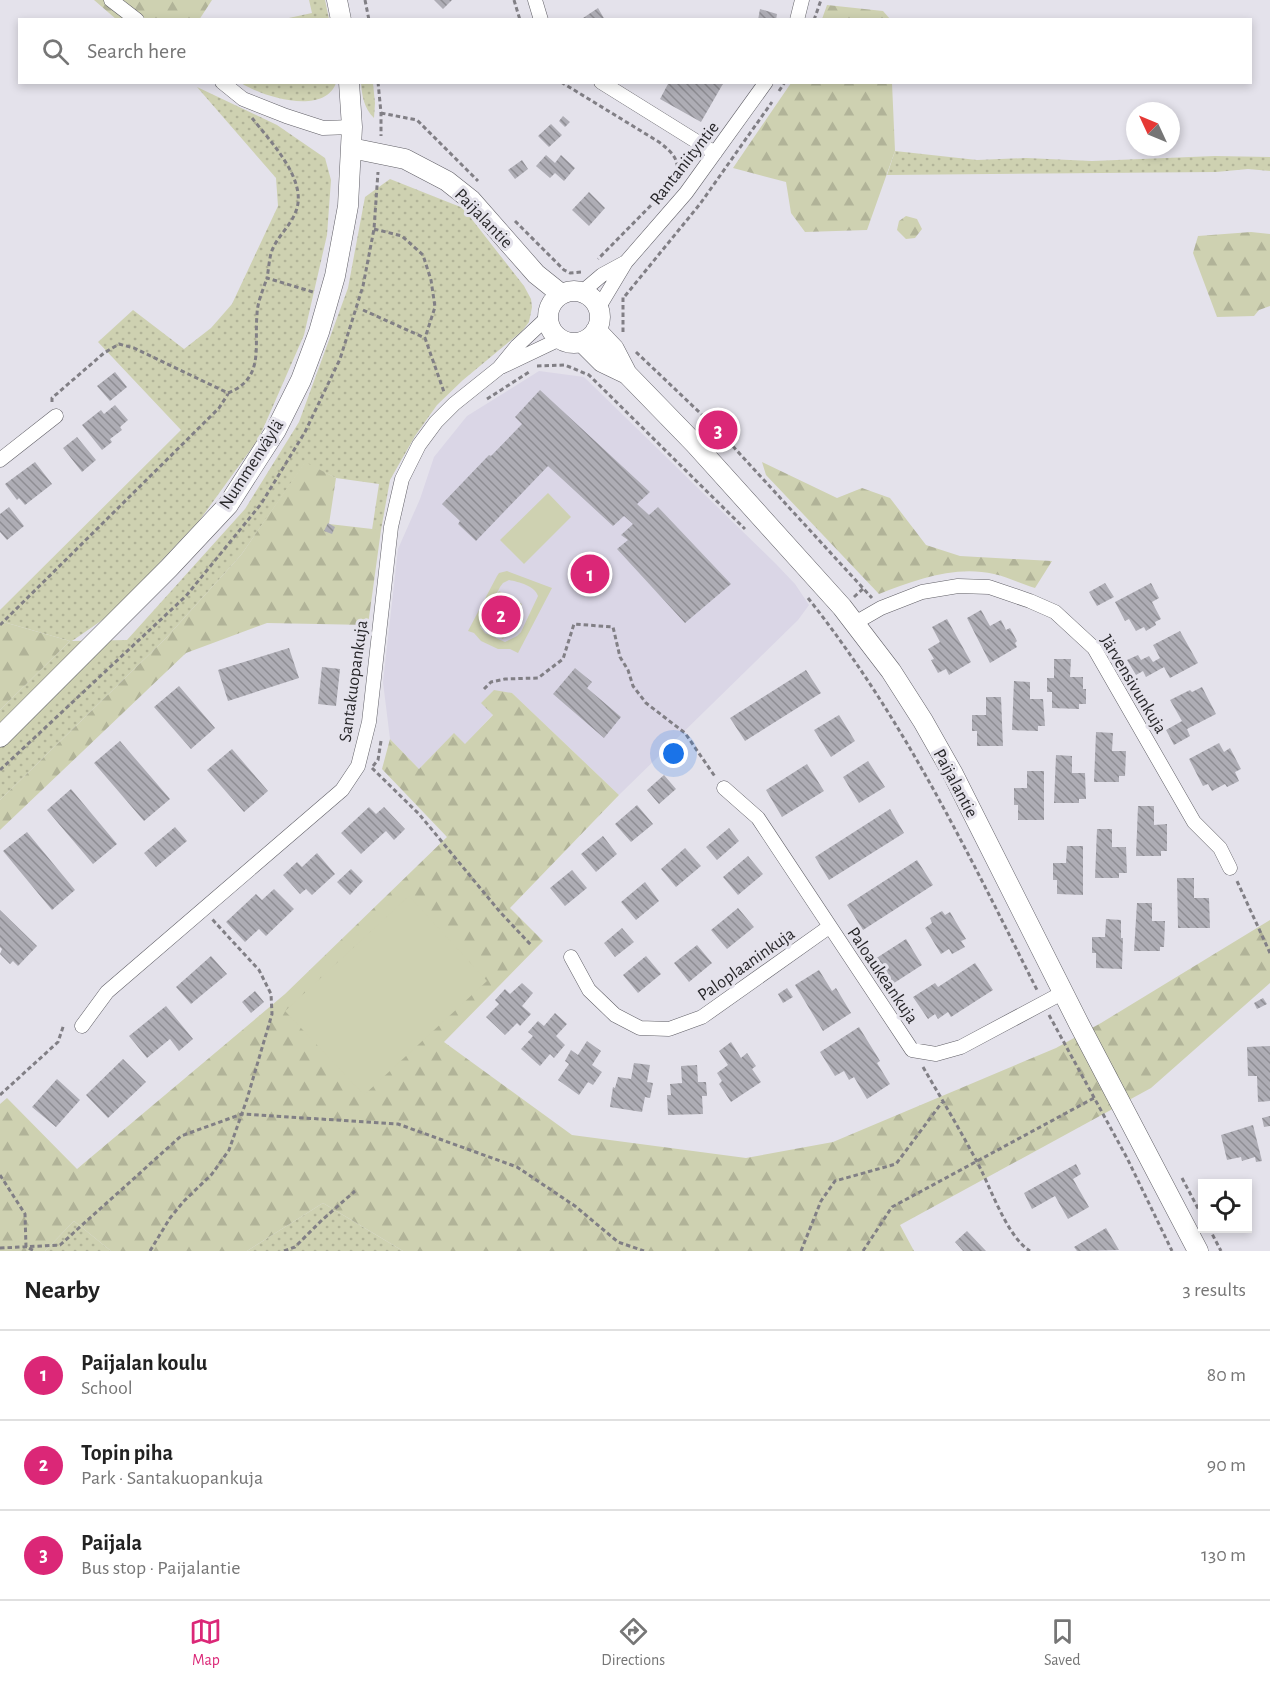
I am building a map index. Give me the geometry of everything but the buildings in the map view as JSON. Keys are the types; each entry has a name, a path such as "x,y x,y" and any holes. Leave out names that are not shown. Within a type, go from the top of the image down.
{"street":[{"path":"111,0 134,18"},
{"path":"337,0 341,18"},
{"path":"535,0 540,18"},
{"path":"798,18 802,0"},
{"path":"224,84 243,99 323,128 352,127"},
{"path":"348,84 352,127 351,148"},
{"path":"604,84 715,153"},
{"name":"Rantaniityntie","path":"599,308 626,262 686,193 765,84"},
{"name":"Paijalantie","path":"351,148 405,159 447,181 471,200 536,274 553,306"},
{"name":"Nummenväylä","path":"0,737 169,568 228,505 276,430 301,380 320,332 332,287 348,206 351,148"},
{"name":"Rantaniityntie","path":"582,292 602,275 626,262"},
{"path":"575,290 582,292 589,295 599,308 600,315 589,336 574,343 560,339 553,333 553,306 575,290"},
{"name":"Santakuopankuja","path":"499,368 553,306"},
{"name":"Paijalantie","path":"589,336 614,349 627,374 764,519 855,623 891,671 943,756 1198,1251"},
{"name":"Santakuopankuja","path":"82,1026 107,992 342,790 365,767 391,527 402,479 419,445 453,404 499,368 560,339"},
{"path":"0,460 56,416"},
{"name":"Järvensivunkuja","path":"855,623 881,608 922,592 958,585 989,587 1055,612 1094,648 1194,822 1220,848 1230,868"},
{"name":"Paloaukeankuja","path":"724,788 758,818 912,1050 936,1054 961,1047 1064,992"},
{"name":"Paloplaaninkuja","path":"571,957 589,990 615,1015 640,1028 669,1029 702,1017 829,927"}],"path":[{"path":"365,0 369,18"},
{"path":"514,0 519,18"},
{"path":"815,18 821,0"},
{"path":"564,84 664,146 676,159 678,171 673,183 591,266"},
{"path":"0,625 219,408 228,393 240,388 253,372 257,350 257,313 274,246 288,228 300,196 283,158 249,115 243,99"},
{"path":"374,229 402,236 423,255 431,280 435,306 425,338 443,392 453,404"},
{"path":"267,278 317,293"},
{"path":"363,310 425,338"},
{"path":"56,416 52,398 104,353 119,344 134,348 228,393"},
{"path":"481,402 537,366 565,365 589,375 747,531"},
{"path":"808,598 879,696 924,772 969,853 1044,1004 1127,1158 1172,1251"},
{"path":"484,689 491,682 505,679 538,678 563,659 574,624 613,627 620,657 628,670 633,686 646,703 685,733 724,788"},
{"path":"383,733 378,760 365,767 419,814 500,912 531,945"},
{"path":"1230,868 1270,953"},
{"path":"150,1251 184,1200 212,1174 229,1150 272,1014 271,994 259,970 204,910"},
{"path":"0,1095 58,1042 64,1024 82,1026"},
{"path":"912,1050 978,1162 989,1189 1014,1233 1030,1251"},
{"path":"863,1251 892,1207 1094,1098"},
{"path":"801,1251 821,1201 835,1181 896,1164 942,1101"},
{"path":"0,1248 60,1245 181,1136 242,1114 398,1124 517,1167 575,1206 618,1242 644,1251"},
{"path":"0,1176 25,1214 26,1247"},
{"path":"284,1251 295,1247 355,1191"},
{"path":"1212,1233 1221,1251"},
{"path":"26,1247 35,1251"}],"shaded area":[{"path":"539,371 584,377 776,564 795,584 809,605 798,620 619,795 512,693 465,745 454,734 419,769 390,739 383,682 398,549 420,499 434,457 467,416"}],"green space":[{"path":"94,0 212,0 200,18 115,18"},
{"path":"309,0 325,0 329,18 289,18 312,13"},
{"path":"827,5 883,11 889,18 822,18"},
{"path":"243,84 335,84 329,93 319,99 306,101 278,98"},
{"path":"361,84 373,84 374,118 364,102"},
{"path":"790,84 892,84 895,151 867,230 805,232 791,213 786,182 733,168"},
{"path":"197,87 277,125 325,158 331,180 327,235 304,335 259,438 199,521 111,614 72,641 127,640 245,509 299,422 348,288 365,197 390,179 463,208 524,286 531,299 529,322 522,331 437,405 415,436 390,480 381,530 372,530 379,484 336,478 305,463 241,555 166,638 0,800 0,710 70,641 0,621 0,610 181,430 98,342 133,310 184,349 211,328 232,304 278,206 276,178"},
{"path":"895,151 977,160 1026,158 1092,161 1215,156 1270,157 1270,171 1248,169 1216,172 887,175"},
{"path":"906,216 917,219 922,229 915,238 906,239 897,230 899,221"},
{"path":"1251,232 1270,234 1270,306 1259,310 1254,316 1217,317 1193,253 1198,236"},
{"path":"305,462 336,478 329,524 381,530 368,625 267,623 186,653 0,830 0,800 166,638 241,555"},
{"path":"762,462 837,498 862,488 890,498 926,545 960,556 1052,561 1035,588 994,574 965,571 935,575 879,594 766,475"},
{"path":"548,493 571,517 524,564 500,540"},
{"path":"507,571 552,588 518,653 510,649 498,649 481,641 474,633 468,631 499,573","holes":["509,580 530,587 538,596 521,632 505,642 485,633 480,627 500,587"]},
{"path":"499,591 522,604 503,639 480,626"},
{"path":"0,621 70,641 0,710"},
{"path":"494,690 512,693 619,795 510,908 543,941 444,1042 572,1135 746,1158 833,1142 1056,1048 1270,920 1270,983 1151,1088 900,1225 914,1251 403,1251 323,1203 247,1251 111,1251 74,1221 45,1251 0,1251 0,1104 7,1098 77,1169 285,994 447,837 382,769 390,739 419,769 454,733 465,744 493,715 481,703"},
{"path":"409,896 487,981 364,1095 285,1011"},
{"path":"323,1203 403,1251 247,1251"},
{"path":"74,1221 111,1251 45,1251"}],"place":[{"name":"Paijala","path":"718,430"},
{"name":"Paijalan koulu","path":"590,574"},
{"name":"Topin piha","path":"501,615"}]}
